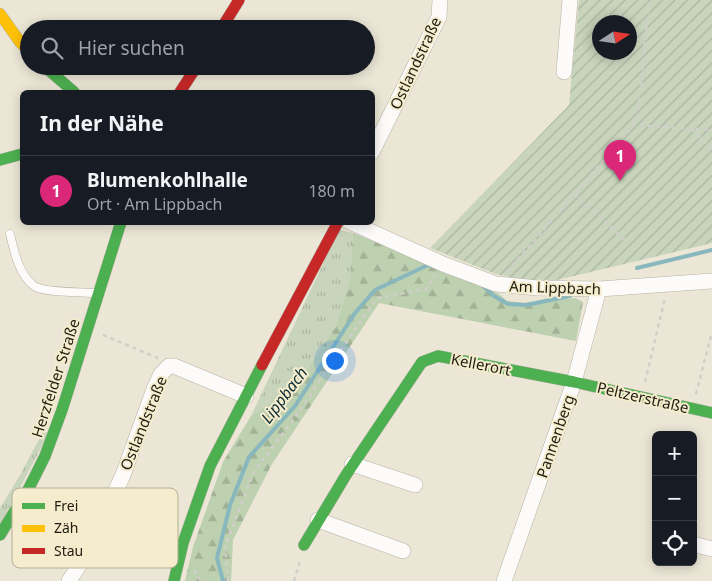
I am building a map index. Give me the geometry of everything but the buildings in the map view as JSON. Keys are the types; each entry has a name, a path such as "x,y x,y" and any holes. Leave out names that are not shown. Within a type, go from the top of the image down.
{"street":[{"path":"227,20 239,0"},
{"name":"Ostlandstraße","path":"375,146 439,17 440,0"},
{"path":"564,72 570,0"},
{"path":"0,14 20,42"},
{"path":"54,75 72,90"},
{"path":"181,90 191,75"},
{"path":"0,160 20,155"},
{"name":"Herzfelder Straße","path":"28,488 45,456 62,410 120,225"},
{"path":"178,564 183,543 210,466 336,225"},
{"name":"Am Lippbach","path":"357,225 443,264 496,284 538,288 599,290 712,281"},
{"name":"Pannenberg","path":"504,581 574,382 599,290"},
{"name":"Kellerort","path":"304,545 352,464 422,362 438,356 574,382"},
{"name":"Ostlandstraße","path":"117,488 154,388 161,374 169,366 180,368 246,396"},
{"name":"Peltzerstraße","path":"574,382 712,413"},
{"path":"352,464 415,485"},
{"name":"Herzfelder Straße","path":"0,535 12,515"},
{"path":"318,520 403,551"},
{"path":"697,545 712,549"},
{"name":"Ostlandstraße","path":"69,581 77,568"},
{"path":"174,581 177,568"}],"lane":[{"path":"10,234 24,276 36,287 60,292 98,293"}],"path":[{"path":"496,284 634,126 638,115 649,0"},
{"path":"634,126 712,130"},
{"path":"691,128 712,150"},
{"path":"575,194 625,240"},
{"path":"228,581 225,546 254,472 290,424 377,298 426,289 437,272"},
{"path":"641,397 668,284"},
{"path":"87,330 161,359 169,366"},
{"path":"693,408 712,332"},
{"path":"294,581 304,545"}],"green space":[{"path":"579,0 712,0 712,243 553,281 522,280 496,274 430,248 569,105"},
{"path":"339,230 353,233 350,279 336,326 297,385 251,416"},
{"path":"353,233 493,289 507,301 525,303 575,298 583,302 576,341 379,303 272,464 233,540 231,581 185,581 193,547 223,462 251,416 297,385 336,326 350,279"},
{"path":"43,432 49,433 20,488 12,488"},
{"path":"12,488 12,502 0,525 0,508"}],"waterway":[{"name":"Lippbach","path":"637,268 712,250"},
{"name":"Lippbach","path":"223,581 217,558 230,505 249,457 295,406 355,313 375,290 428,265 432,266"},
{"name":"Lippbach","path":"483,286 494,296 508,304 526,305 570,296"}],"traffic: fast":[{"path":"54,75 72,90"},
{"path":"0,160 20,155"},
{"path":"29,488 45,456 62,410 120,225"},
{"path":"304,545 346,475 422,362 438,356 574,382 712,413"},
{"path":"178,564 183,543 210,466 262,365"},
{"path":"0,535 12,516"},
{"path":"174,581 177,568"}],"traffic: slow":[{"path":"0,14 20,42"}],"traffic: jam":[{"path":"227,20 239,0"},
{"path":"181,90 191,75"},
{"path":"262,365 336,225"}],"place":[{"name":"Blumenkohlhalle","path":"620,181"}]}
